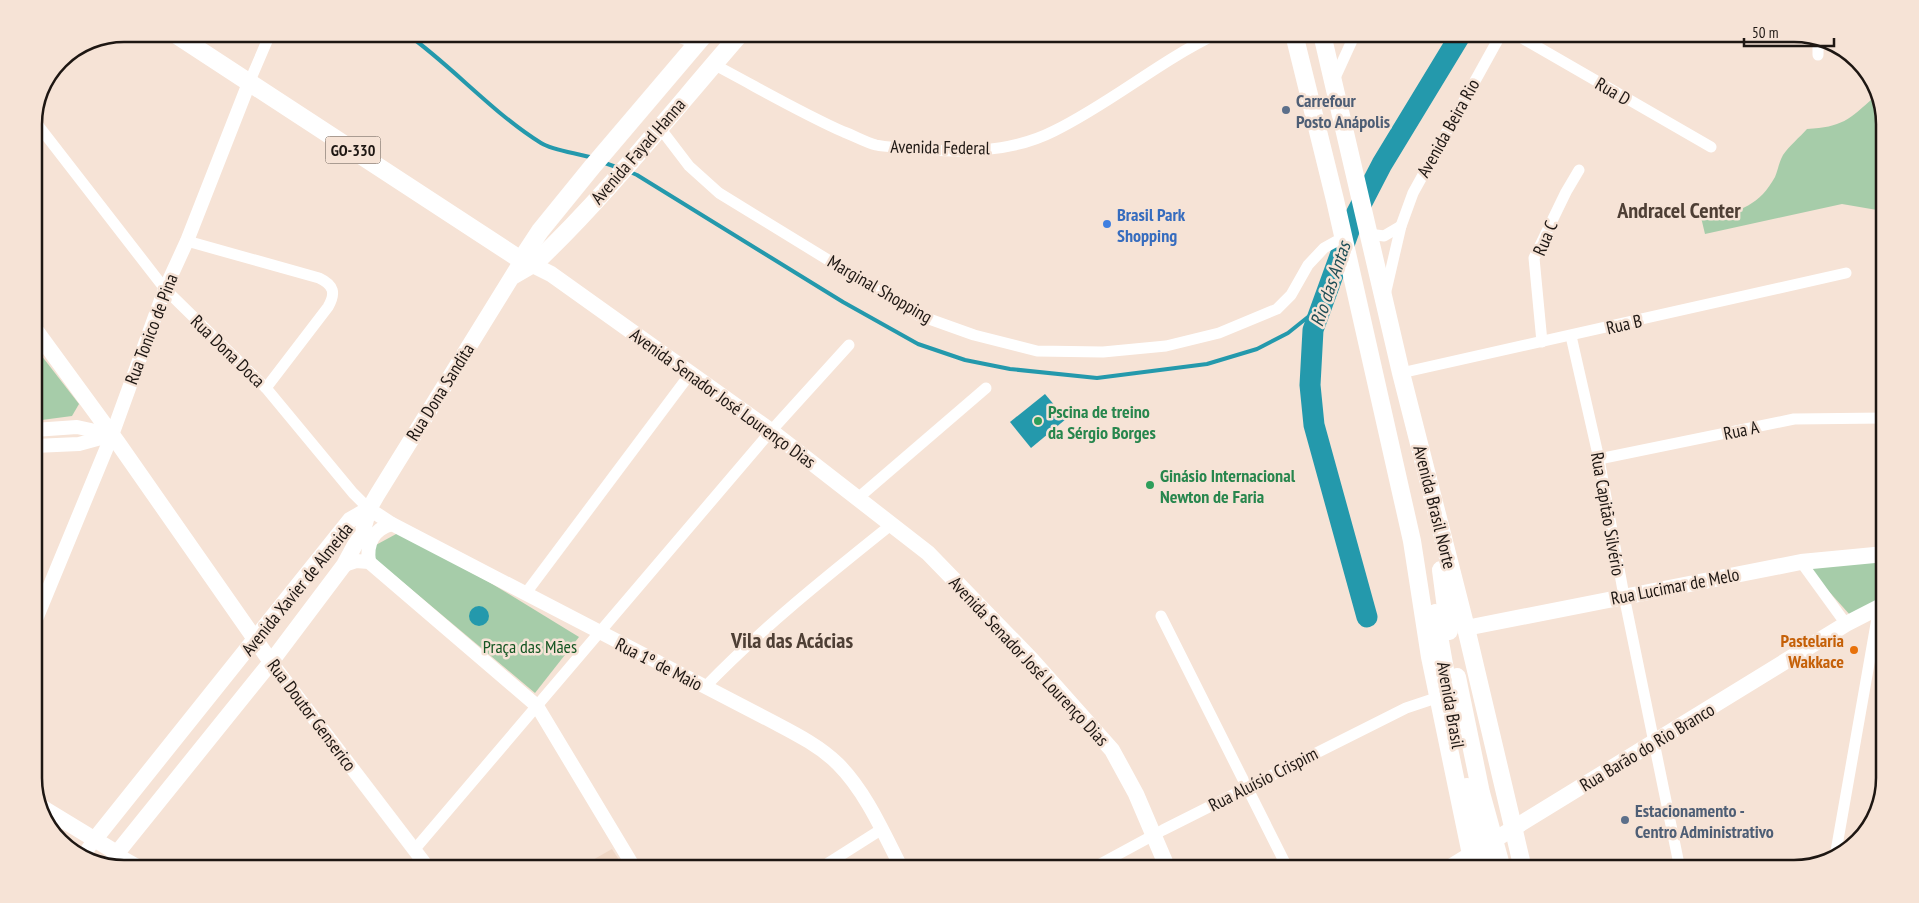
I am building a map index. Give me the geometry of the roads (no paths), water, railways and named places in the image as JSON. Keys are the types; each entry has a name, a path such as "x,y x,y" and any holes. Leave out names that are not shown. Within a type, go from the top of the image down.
{"main road":[{"name":"Avenida Senador José Lourenço Dias","path":"186,42 527,263 551,274 770,431 928,553 1031,659 1112,750 1136,794 1164,861"},
{"name":"Avenida Fayad Hanna","path":"527,263 540,231 698,42"},
{"name":"Avenida Fayad Hanna","path":"527,263 558,242 660,128 733,42"},
{"name":"Avenida Brasil Norte","path":"1296,42 1335,200 1342,238 1412,541 1439,697 1472,861"},
{"path":"1324,42 1334,80"},
{"name":"Avenida Brasil Norte","path":"1334,80 1401,373 1466,628 1521,861"},
{"name":"Rua Dona Sandita","path":"369,509 514,276 527,263"},
{"name":"Rua Doutor Genserico","path":"43,340 112,435 271,662"},
{"name":"Avenida Xavier de Almeida","path":"112,859 271,662 344,565 364,530 369,509"},
{"name":"Avenida Xavier de Almeida","path":"95,840 350,520 369,509"},
{"name":"Avenida Brasil","path":"1412,541 1431,596 1500,861"},
{"name":"Avenida Brasil","path":"1443,542 1440,568 1448,659 1462,765 1486,861"},
{"name":"Rua Lucimar de Melo","path":"1466,628 1801,562 1876,555"},
{"name":"Rua Barão do Rio Branco","path":"1473,861 1512,829 1846,624 1876,609"},
{"path":"50,813 95,840 112,859"}],"street":[{"name":"Rua Tonico de Pina","path":"43,602 112,435 164,289 187,241 267,42"},
{"name":"Avenida Federal","path":"713,64 822,122 876,145 926,150 976,151 1012,147 1052,132 1100,106 1141,76 1199,42"},
{"path":"1334,80 1351,42"},
{"name":"Avenida Beira Rio","path":"1384,297 1401,226 1413,193 1497,42"},
{"name":"Rua D","path":"1529,42 1711,147"},
{"path":"1818,46 1818,55"},
{"name":"Marginal Shopping","path":"660,128 689,166 719,193 918,315 974,335 1037,351 1103,352 1166,346 1219,333 1277,309 1291,295 1308,266 1324,248 1342,238"},
{"name":"Rua Dona Doca","path":"43,132 164,289 266,388 353,493 369,509"},
{"name":"Rua C","path":"1542,342 1534,258 1566,192 1579,170"},
{"path":"1368,230 1384,236 1401,226"},
{"path":"187,241 320,278 328,282 333,289 333,298 328,307 266,388"},
{"name":"Rua B","path":"1401,373 1846,273"},
{"name":"Rua Capitão Silvério","path":"1571,336 1599,459 1624,596 1678,861"},
{"path":"415,849 770,431 849,345"},
{"path":"526,592 690,374"},
{"path":"858,498 986,388"},
{"name":"Rua A","path":"1599,459 1794,419 1876,418"},
{"path":"43,429 77,427 112,435"},
{"path":"43,446 79,444 112,435"},
{"name":"Rua 1º de Maio","path":"369,509 392,524 526,592 598,633 705,687 822,750 852,780 882,829 898,861"},
{"path":"369,562 368,550 372,538 380,529 392,524"},
{"path":"705,687 747,644 892,524"},
{"path":"344,565 356,561 369,562 537,706 630,861"},
{"path":"1801,562 1846,624"},
{"path":"1161,616 1284,861"},
{"path":"1837,849 1876,638"},
{"name":"Rua Doutor Genserico","path":"271,662 423,861"},
{"name":"Rua Aluísio Crispim","path":"1106,861 1153,835 1406,708 1439,697"},
{"path":"832,861 882,829"},
{"name":"Avenida Xavier de Almeida","path":"86,851 95,840"}],"water":[{"name":"Pscina de treino da Sérgio Borges","path":"1045,394 1066,419 1031,448 1010,422"},
{"path":"475,606 483,606 489,612 489,620 483,626 475,626 469,620 469,612"}],"waterway":[{"path":"417,42 507,118 541,143 552,148 593,158"},
{"name":"Rio das Antas","path":"1367,617 1314,425 1310,385 1313,330 1353,220 1382,164 1456,42"},
{"path":"602,162 619,168"},
{"path":"628,171 843,302 918,344 965,360 1010,369 1097,378 1207,364 1257,349 1288,333 1323,305"}],"place":[{"name":"Carrefour Posto Anápolis","path":"1286,110"},
{"name":"Brasil Park Shopping","path":"1107,224"},
{"name":"Pscina de treino da Sérgio Borges","path":"1038,421"},
{"name":"Ginásio Internacional Newton de Faria","path":"1150,485"},
{"name":"Pastelaria Wakkace","path":"1854,650"},
{"name":"Estacionamento - Centro Administrativo","path":"1625,820"}],"district":[{"name":"Andracel Center","path":"1679,210"},
{"name":"Vila das Acácias","path":"792,640"}],"park label":[{"name":"Praça das Mães","path":"530,646"}]}
